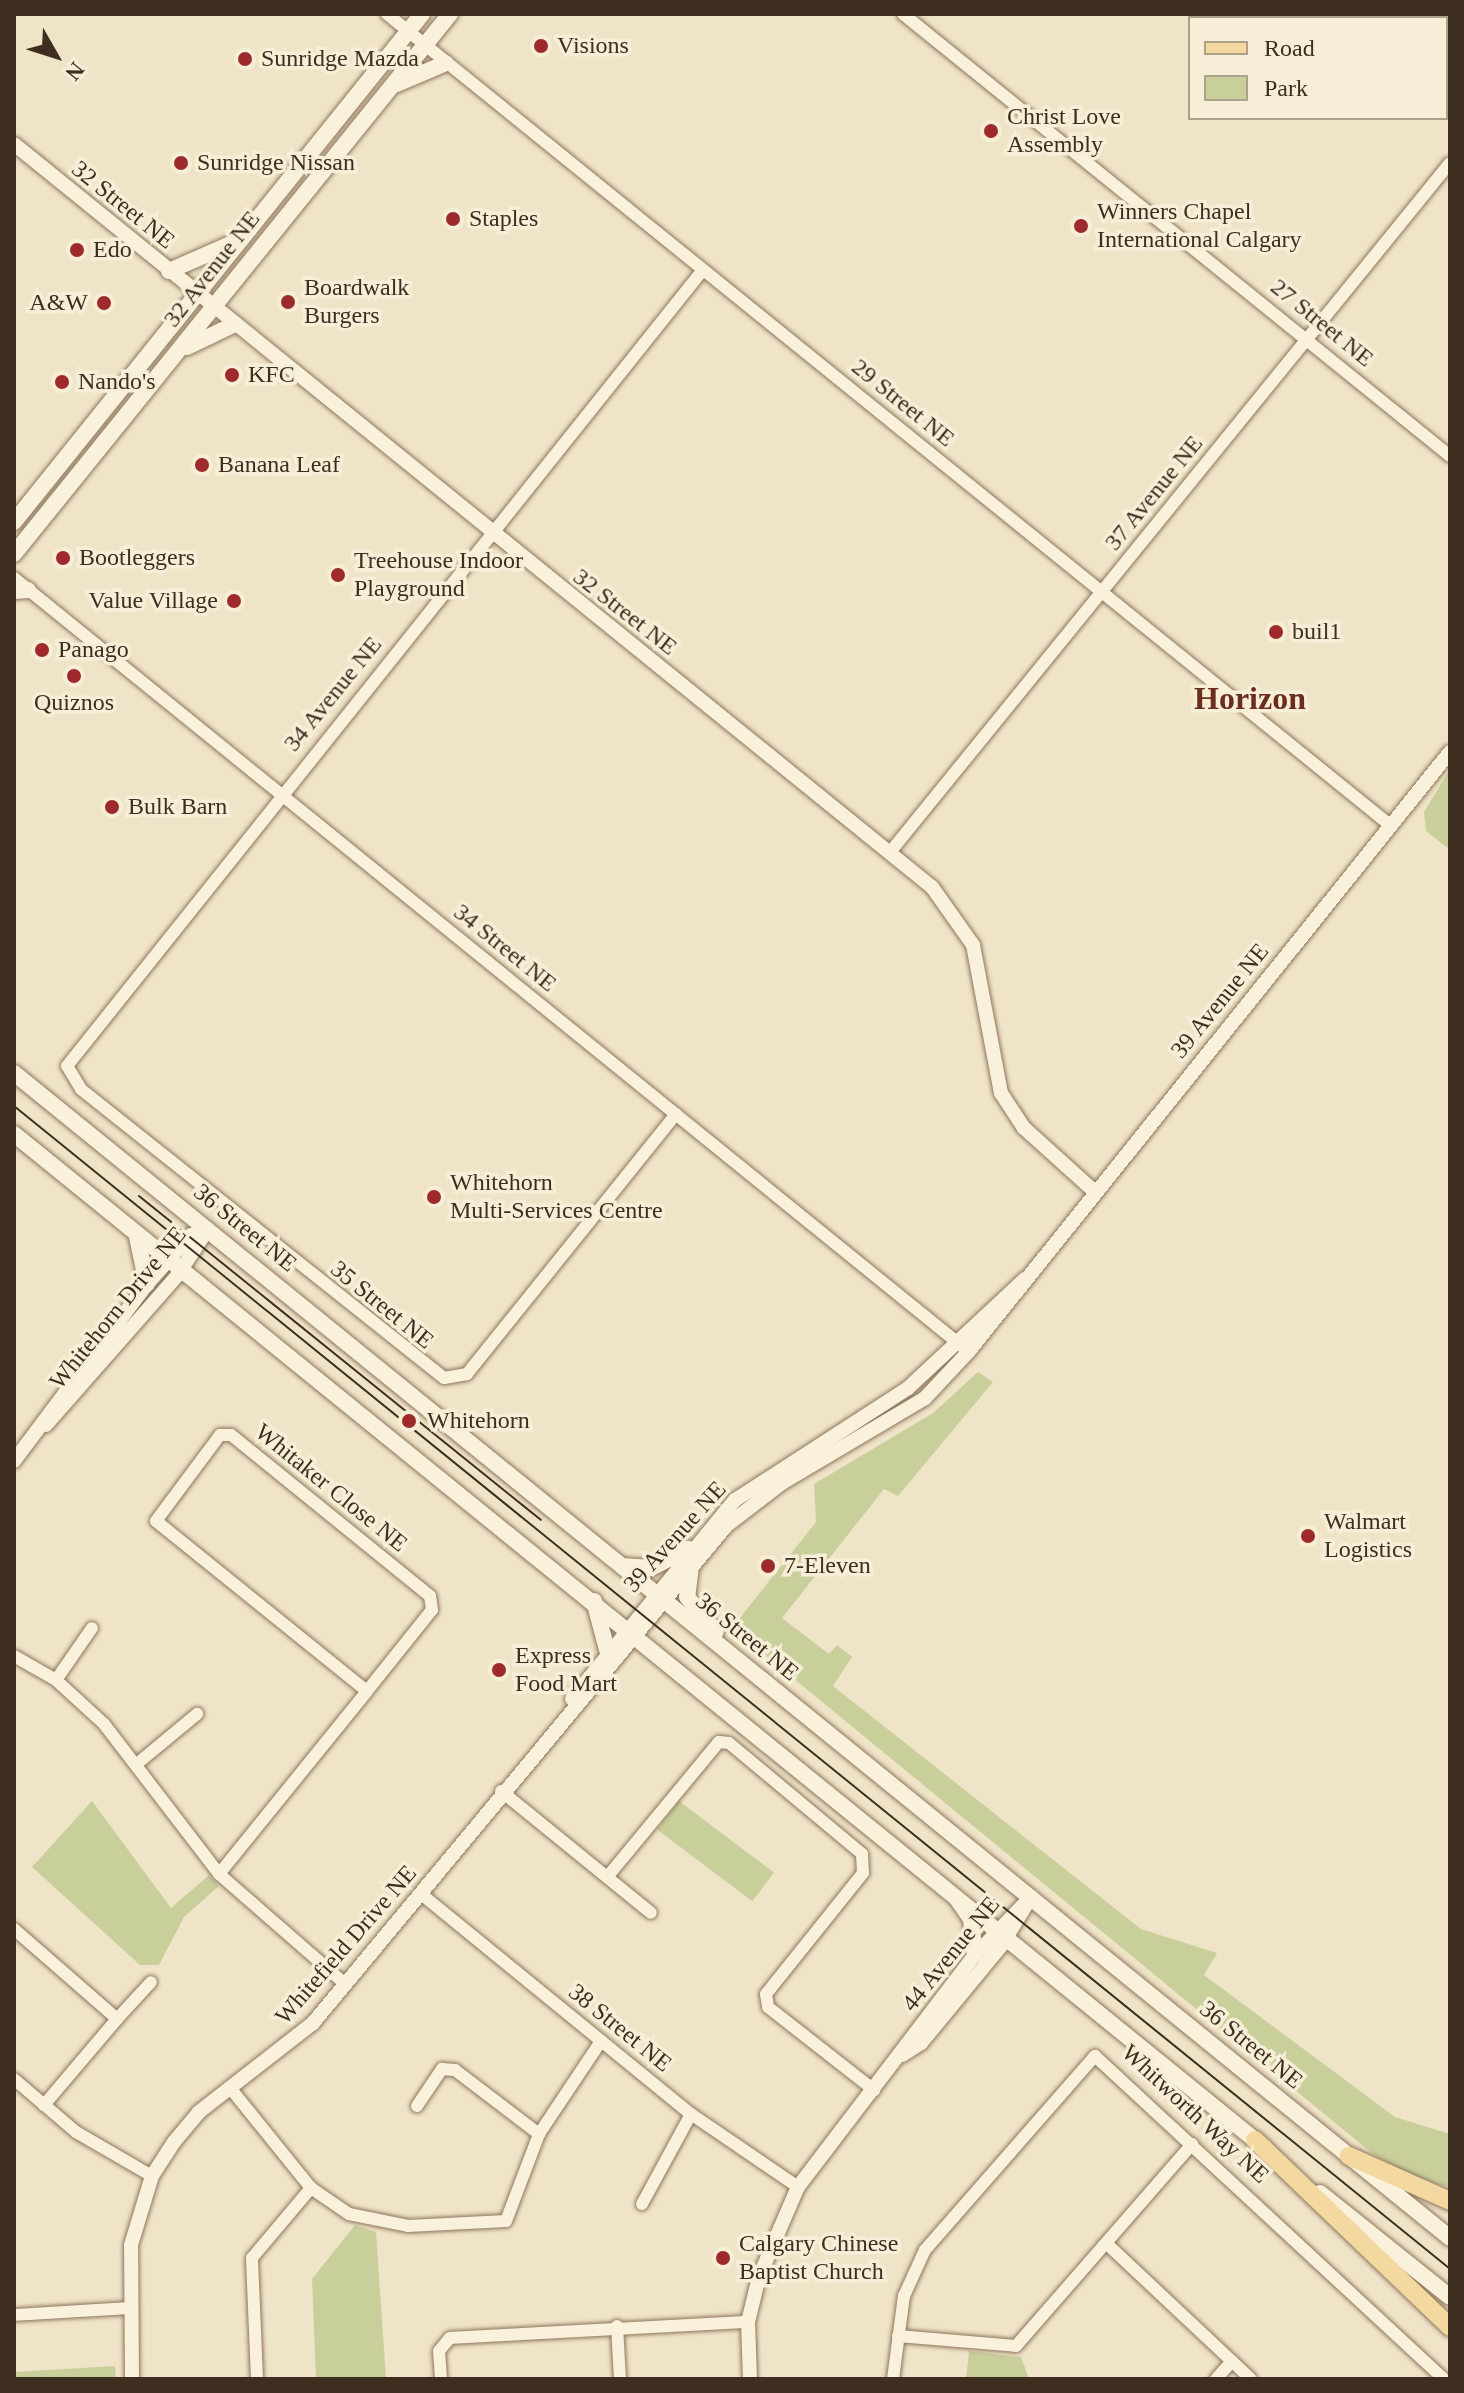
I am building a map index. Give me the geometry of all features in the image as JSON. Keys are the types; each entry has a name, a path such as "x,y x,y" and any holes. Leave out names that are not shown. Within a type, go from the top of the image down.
{"main road":[{"name":"32 Avenue NE","path":"14,522 199,297 422,14"},
{"name":"32 Avenue NE","path":"14,554 450,14"},
{"path":"389,89 446,63"},
{"path":"169,271 219,253 252,229"},
{"path":"173,358 235,324"},
{"name":"36 Street NE","path":"14,1073 1450,2238"},
{"path":"14,1134 1005,1930 1255,2140 1450,2297"},
{"path":"134,1231 147,1259 147,1284"},
{"path":"620,1565 651,1568 688,1549"},
{"path":"691,1566 687,1597 730,1654"},
{"path":"591,1596 607,1650"},
{"path":"947,1884 971,1919 975,1955"},
{"path":"1255,2140 1450,2327"},
{"path":"1349,2156 1450,2201"}],"street":[{"name":"29 Street NE","path":"387,14 1391,826"},
{"name":"27 Street NE","path":"903,14 1450,456"},
{"name":"32 Street NE","path":"14,144 212,308 891,851 947,903 973,945 991,1062 1011,1111 1094,1191"},
{"name":"37 Avenue NE","path":"891,851 1450,163"},
{"name":"34 Avenue NE","path":"68,1073 68,1058 703,270"},
{"name":"34 Street NE","path":"14,578 21,590 282,793 969,1351"},
{"name":"39 Avenue NE","path":"632,1629 659,1596 747,1507 902,1414 969,1351 1094,1191 1450,752"},
{"name":"35 Street NE","path":"68,1073 433,1375 451,1379 467,1374 676,1114"},
{"name":"Whitehorn Drive NE","path":"14,1461 208,1229"},
{"name":"Whitehorn Drive NE","path":"27,1445 147,1284 176,1264"},
{"name":"39 Avenue NE","path":"659,1596 688,1549 735,1500 877,1411 1025,1279"},
{"name":"Whitaker Close NE","path":"219,1874 367,1691 432,1610 430,1596 231,1435 220,1435 156,1521 367,1691"},
{"path":"56,1680 92,1628"},
{"name":"Whitefield Drive NE","path":"565,1714 607,1650 632,1629"},
{"name":"Whitefield Drive NE","path":"132,2379 128,2308 131,2245 152,2176 199,2112 313,2023 421,1894 632,1629"},
{"path":"14,1656 56,1680 138,1763 219,1874 345,1984"},
{"path":"138,1763 197,1714"},
{"path":"608,1876 719,1742 729,1743 862,1854 863,1873 766,1994 768,2007 874,2090"},
{"path":"501,1791 651,1913"},
{"name":"38 Street NE","path":"421,1894 691,2114 798,2187"},
{"name":"44 Avenue NE","path":"901,2056 921,2043 1031,1897"},
{"path":"14,1929 117,2019"},
{"name":"44 Avenue NE","path":"750,2379 748,2322 770,2241 798,2187 901,2056 975,1955 1005,1930"},
{"path":"44,2105 151,1982"},
{"path":"231,2089 311,2188 378,2224 506,2221 539,2134 601,2041"},
{"name":"Whitworth Way NE","path":"893,2379 909,2278 925,2250 1095,2056 1444,2379"},
{"path":"417,2106 442,2069 455,2070 539,2134"},
{"path":"14,2079 44,2105 152,2176"},
{"path":"642,2204 691,2114"},
{"path":"898,2336 1016,2346 1192,2144"},
{"path":"257,2379 252,2258 311,2188"},
{"path":"1107,2244 1251,2379"},
{"path":"14,2315 128,2308"},
{"path":"441,2379 439,2351 450,2338 617,2326 748,2322"},
{"path":"617,2326 620,2379"},
{"path":"1216,2379 1232,2361"}],"green space":[{"path":"1450,769 1450,850 1426,831 1424,812"},
{"path":"978,1372 993,1382 898,1496 884,1489 782,1618 829,1654 837,1645 852,1657 833,1686 1141,1929 1217,1953 1204,1975 1395,2117 1450,2134 1450,2187 1419,2180 1373,2154 732,1628 816,1522 814,1484 933,1413"},
{"path":"92,1801 171,1908 209,1875 219,1886 184,1917 159,1965 140,1965 32,1867"},
{"path":"679,1801 774,1873 752,1901 657,1830"},
{"path":"355,2225 376,2232 386,2379 316,2379 312,2279"},
{"path":"969,2351 1021,2357 1029,2379 966,2379"},
{"path":"115,2366 116,2379 14,2379 14,2372"}],"tram line":[{"path":"14,1106 1450,2269"},
{"path":"139,1196 541,1520"}],"place":[{"name":"Visions","path":"541,46"},
{"name":"Sunridge Mazda","path":"245,59"},
{"name":"Christ Love Assembly","path":"991,131"},
{"name":"Sunridge Nissan","path":"181,163"},
{"name":"Staples","path":"453,219"},
{"name":"Winners Chapel International Calgary","path":"1081,226"},
{"name":"Edo","path":"77,250"},
{"name":"Boardwalk Burgers","path":"288,302"},
{"name":"A&W","path":"104,303"},
{"name":"KFC","path":"232,375"},
{"name":"Nando's","path":"62,382"},
{"name":"Banana Leaf","path":"202,465"},
{"name":"Bootleggers","path":"63,558"},
{"name":"Treehouse Indoor Playground","path":"338,575"},
{"name":"Value Village","path":"234,601"},
{"name":"buil1","path":"1276,632"},
{"name":"Panago","path":"42,650"},
{"name":"Quiznos","path":"74,676"},
{"name":"Bulk Barn","path":"112,807"},
{"name":"Whitehorn Multi-Services Centre","path":"434,1197"},
{"name":"Whitehorn","path":"409,1421"},
{"name":"Walmart Logistics","path":"1308,1536"},
{"name":"7-Eleven","path":"768,1566"},
{"name":"Express Food Mart","path":"499,1670"},
{"name":"Calgary Chinese Baptist Church","path":"723,2258"}],"district":[{"name":"Horizon","path":"1250,698"}]}
